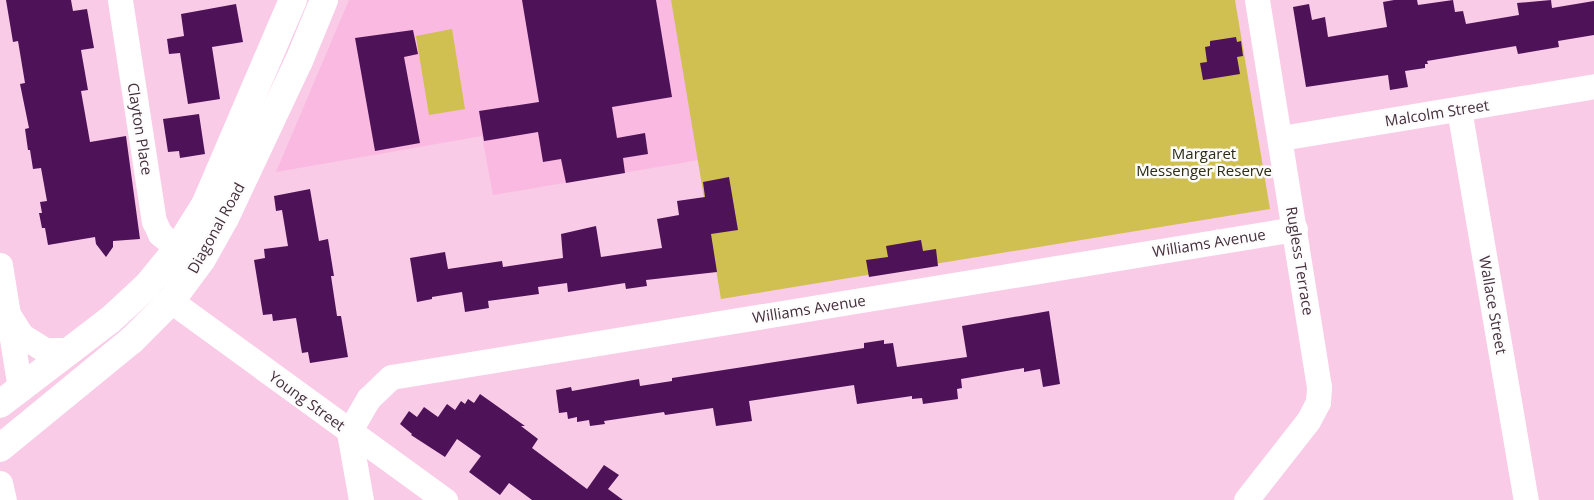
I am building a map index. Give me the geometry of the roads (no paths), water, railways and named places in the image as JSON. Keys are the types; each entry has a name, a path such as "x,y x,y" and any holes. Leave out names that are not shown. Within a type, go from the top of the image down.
{"main road":[{"name":"Diagonal Road","path":"10,397 110,320 147,286 178,248 205,205 293,0"},
{"name":"Diagonal Road","path":"0,448 132,340 171,301 202,259 226,218 299,60 324,0"}],"street":[{"name":"Clayton Place","path":"120,0 154,221 160,234 178,248"},
{"name":"Rugless Terrace","path":"1246,500 1308,421 1318,402 1319,387 1318,368 1257,0"},
{"name":"Malcolm Street","path":"1281,138 1594,86"},
{"name":"Wallace Street","path":"1459,109 1526,500"},
{"name":"Williams Avenue","path":"349,432 369,398 391,377 1295,229"},
{"path":"0,265 8,314 10,397"},
{"name":"Young Street","path":"171,301 445,500"},
{"path":"8,314 21,335 45,350 71,350"},
{"path":"349,432 361,500"},
{"path":"0,483 4,500"}],"park label":[{"name":"Margaret Messenger Reserve","path":"1204,162"}]}
